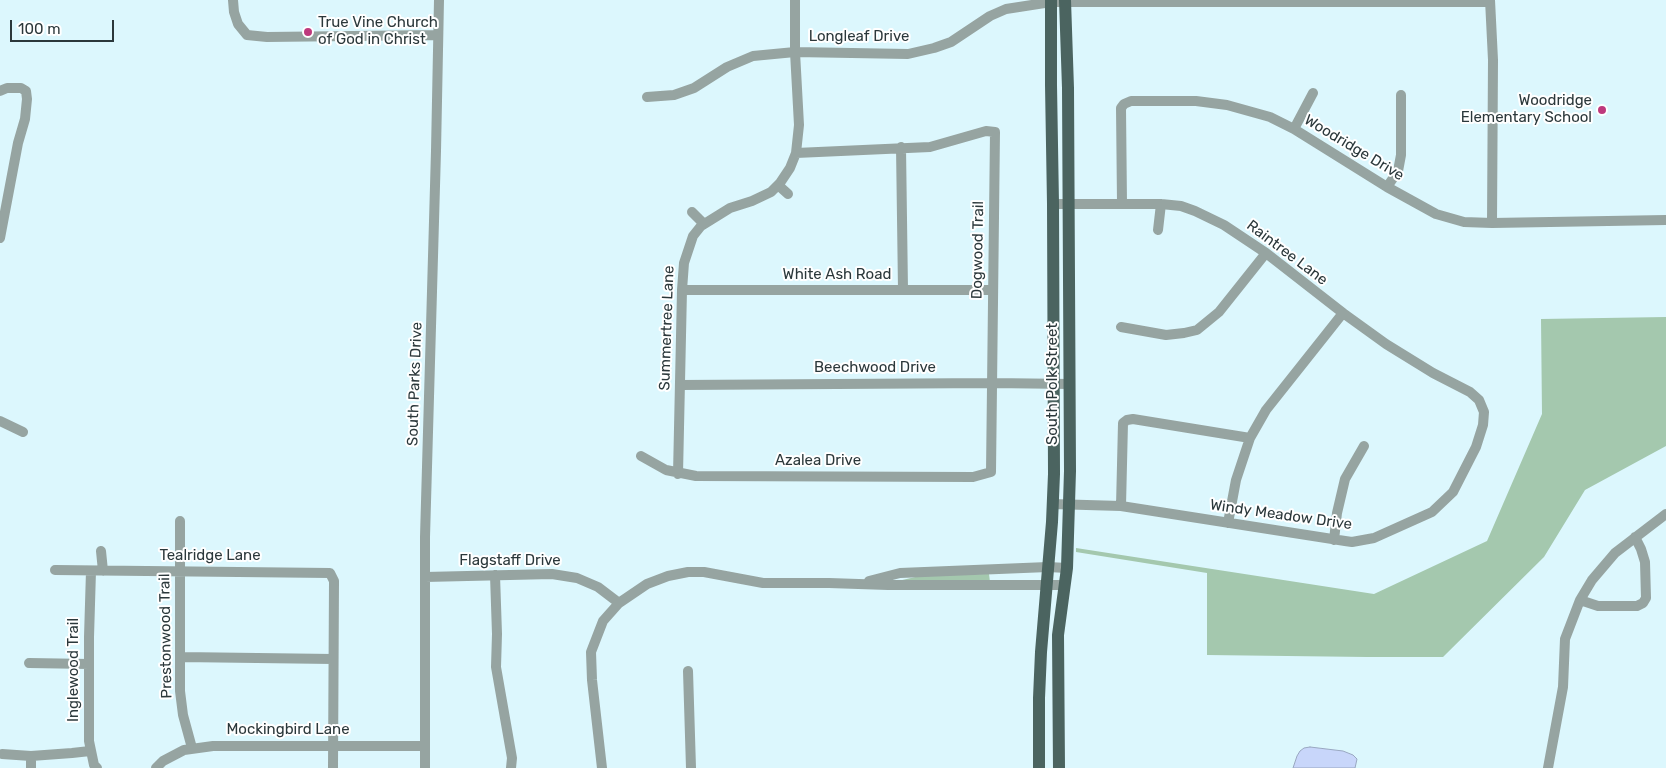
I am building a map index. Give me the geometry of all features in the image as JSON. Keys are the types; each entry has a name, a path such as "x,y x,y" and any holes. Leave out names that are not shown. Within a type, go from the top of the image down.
{"main road":[{"name":"South Polk Street","path":"1039,768 1039,698 1052,504 1053,204 1050,85 1051,1"},
{"name":"South Polk Street","path":"1059,768 1058,635 1067,568 1070,384 1068,88 1065,1"}],"street":[{"path":"233,0 238,24 247,35 267,37 438,35"},
{"name":"South Parks Drive","path":"425,768 425,577 439,0"},
{"name":"Summertree Lane","path":"678,474 684,263 693,236 704,224 730,208 771,192 790,168 796,153 799,104 795,52 795,0"},
{"name":"Longleaf Drive","path":"647,97 674,95 694,88 727,67 753,56 795,52 908,54 934,48 951,42 990,16 1004,4 1051,1 1490,1"},
{"path":"1490,1 1493,60 1492,223"},
{"path":"0,91 7,88 22,88 26,91 27,99 25,119 18,143 0,238"},
{"path":"1294,129 1313,94"},
{"path":"1387,186 1398,170 1401,155 1401,95"},
{"name":"Woodridge Drive","path":"1122,203 1121,108 1130,101 1196,101 1227,105 1270,117 1294,129 1436,214 1464,222 1666,220"},
{"name":"Dogwood Trail","path":"901,147 930,147 986,131 995,132 991,465"},
{"path":"796,153 901,147 903,290"},
{"path":"778,185 788,194"},
{"name":"Raintree Lane","path":"1053,204 1161,204 1181,206 1194,211 1224,225 1266,253 1386,344 1433,374 1470,392 1479,400"},
{"path":"1158,230 1161,204"},
{"path":"692,212 704,224"},
{"path":"1120,327 1166,335 1197,330 1219,312 1266,253"},
{"name":"White Ash Road","path":"682,290 992,290"},
{"path":"1228,523 1236,480 1250,438 1266,410 1343,313"},
{"name":"Beechwood Drive","path":"680,384 1070,384"},
{"name":"Windy Meadow Drive","path":"1052,504 1069,506 1122,506 1352,542 1374,538 1432,512 1453,492 1476,447 1483,425 1484,412 1479,400"},
{"path":"1122,506 1123,423 1126,420 1142,420 1250,438"},
{"path":"0,421 23,432"},
{"path":"1334,540 1337,513 1345,479 1364,446"},
{"name":"Azalea Drive","path":"641,456 666,470 678,474 696,476 973,477 986,475 991,472 991,465"},
{"path":"1548,768 1563,687 1565,639 1580,600 1606,562 1666,514"},
{"name":"Prestonwood Trail","path":"180,521 180,691 183,715 192,748"},
{"path":"1580,600 1598,606 1637,606 1643,603 1646,598 1645,562 1635,537"},
{"path":"101,551 103,570"},
{"path":"860,584 900,573 1048,567 1067,568"},
{"path":"997,569 997,585"},
{"name":"Tealridge Lane","path":"55,570 330,573 334,581 333,659"},
{"name":"Inglewood Trail","path":"91,571 88,740 97,768"},
{"path":"602,768 592,680 591,652 602,622 619,603 648,584 668,576 688,572 704,572 763,583 1064,585"},
{"name":"Flagstaff Drive","path":"425,577 552,574 578,578 598,588 619,603"},
{"path":"495,575 496,667 512,758 511,768"},
{"path":"181,658 333,659 333,768"},
{"path":"28,663 89,664"},
{"path":"688,671 691,768"},
{"name":"Mockingbird Lane","path":"156,768 162,762 184,750 192,748 247,745 425,746"},
{"path":"2,754 31,756 90,750"},
{"path":"31,756 31,768"}],"green space":[{"path":"1666,317 1666,446 1585,490 1544,557 1443,657 1207,655 1207,573 1076,552 1076,548 1374,594 1487,541 1542,414 1541,319"},
{"path":"989,574 990,582 898,581 924,575"}],"water":[{"path":"1310,747 1343,751 1353,755 1357,759 1355,768 1293,768 1300,751"}],"place":[{"name":"True Vine Church of God in Christ","path":"308,32"},
{"name":"Woodridge Elementary School","path":"1602,110"}]}
